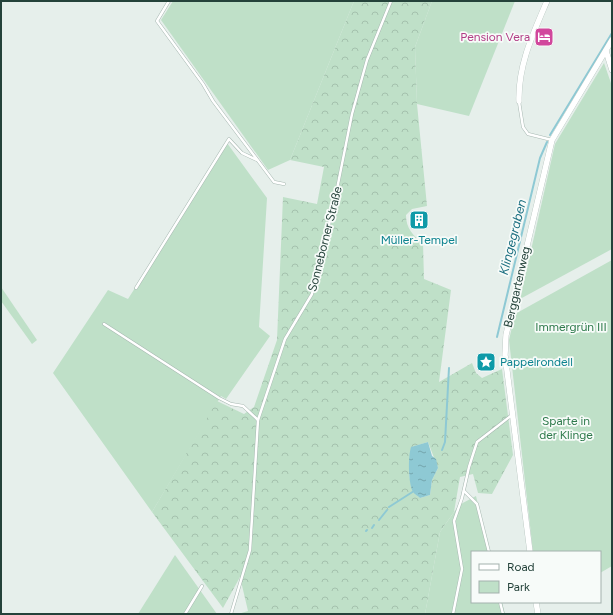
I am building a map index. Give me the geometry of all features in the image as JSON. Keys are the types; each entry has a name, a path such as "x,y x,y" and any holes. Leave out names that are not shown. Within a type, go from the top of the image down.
{"street":[{"path":"519,101 518,87 520,74 527,51 547,1"},
{"name":"Berggartenweg","path":"530,551 514,414 505,355 506,335 552,140 612,40"},
{"path":"606,51 612,70"},
{"path":"536,603 538,614"}],"lane":[{"path":"169,1 157,21 203,84 213,102 274,182 284,184"},
{"name":"Sonneborner Straße","path":"231,614 250,550 258,420 285,339 312,294 334,204 354,106 367,60 391,1"},
{"path":"519,101 523,127 528,134 552,140"},
{"path":"136,288 229,139 242,153 258,161"},
{"path":"104,324 219,398 231,404 243,406 258,420"},
{"path":"453,614 462,569 454,522 464,491 469,467 477,442 514,414"},
{"path":"464,491 477,504 489,551"},
{"path":"185,614 202,586"},
{"path":"500,603 503,614"}],"green space":[{"path":"173,1 354,1 290,160 268,170 161,20"},
{"path":"354,1 432,1 415,47 417,104 427,206 412,209 406,215 406,220 409,228 416,238 423,243 424,279 451,290 439,382 472,363 476,373 482,378 502,369 513,455 492,494 478,493 473,474 460,477 454,512 440,532 425,614 238,614 248,611 240,577 223,608 152,512 217,401 244,414 254,407 277,340 283,197 317,204 324,167 290,160","holes":["428,442 438,468 432,480 430,495 420,498 413,492 409,475 412,447"]},
{"path":"432,1 515,1 469,116 417,104 415,47"},
{"path":"604,63 612,86 612,249 520,299 555,144"},
{"path":"227,143 267,198 259,327 270,336 226,399 221,396 152,512 53,373 108,290 128,299"},
{"name":"Sparte in der Klinge","path":"612,260 612,566 601,572 601,551 533,551 509,340 515,314"},
{"path":"1,287 37,340 32,344 1,301"},
{"path":"476,496 490,551 471,551 471,603 502,603 505,614 425,614 440,532 459,505"},
{"path":"175,555 217,614 138,614"}],"water":[{"path":"428,442 432,456 436,459 438,468 432,480 430,495 420,498 414,494 411,488 409,470 410,451 411,447"}],"waterway":[{"name":"Klingegraben","path":"550,135 612,33"},
{"name":"Klingegraben","path":"497,337 540,158 547,142"},
{"name":"Klingegraben","path":"442,450 445,442 449,368"},
{"name":"Klingegraben","path":"389,507 414,491"},
{"name":"Klingegraben","path":"379,520 387,510"}],"place":[{"name":"Pension Vera","path":"544,37"},
{"name":"Müller-Tempel","path":"419,220"},
{"name":"Pappelrondell","path":"486,362"}],"park label":[{"name":"Immergrün III","path":"571,327"}]}
